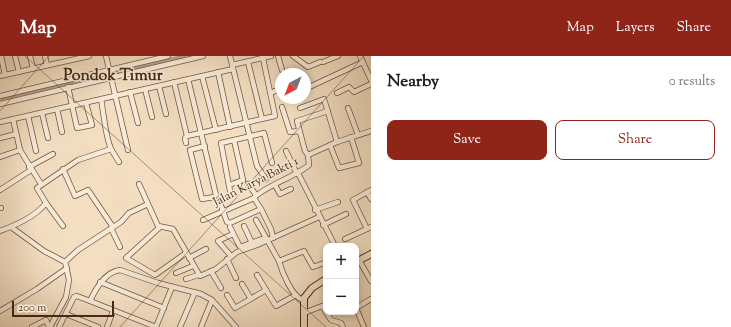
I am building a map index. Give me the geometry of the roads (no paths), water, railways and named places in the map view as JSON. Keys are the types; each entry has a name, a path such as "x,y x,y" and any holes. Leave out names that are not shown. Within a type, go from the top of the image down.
{"main road":[{"path":"359,260 371,254"},
{"path":"304,327 303,300 312,288 323,281"}],"street":[{"path":"1,56 3,75 62,62 75,57 89,56"},
{"path":"15,56 19,72"},
{"path":"30,56 33,68"},
{"path":"45,56 47,65"},
{"path":"60,56 62,62"},
{"path":"106,56 128,150"},
{"path":"0,104 68,87 168,56"},
{"path":"0,96 203,56"},
{"path":"230,56 257,166 266,179"},
{"path":"0,122 202,76 271,56"},
{"path":"278,56 281,68"},
{"path":"293,56 294,59 302,61 308,67 338,56"},
{"path":"360,56 371,80"},
{"path":"187,136 274,116 263,58"},
{"path":"248,62 262,119"},
{"path":"311,86 363,62"},
{"path":"218,72 230,127"},
{"path":"202,76 216,130"},
{"path":"188,79 205,146 216,196 202,199 190,150 205,146"},
{"path":"174,82 187,136 185,138 186,143"},
{"path":"337,93 349,87 354,92 371,84"},
{"path":"159,86 166,114"},
{"path":"68,87 76,128 92,125 86,103"},
{"path":"145,89 152,117"},
{"path":"270,93 275,91"},
{"path":"130,92 138,123"},
{"path":"300,108 323,98 337,142"},
{"path":"101,99 107,128 107,140 119,162"},
{"path":"282,106 290,132 299,131"},
{"path":"348,108 358,135"},
{"path":"57,109 62,132"},
{"path":"328,111 298,119 299,131 305,152 308,155 337,142 371,131"},
{"path":"42,113 48,138"},
{"path":"28,116 36,151"},
{"path":"13,119 20,150 40,184"},
{"path":"230,191 220,145 264,133 272,163"},
{"path":"0,138 16,134"},
{"path":"330,145 339,168 359,162 351,137"},
{"path":"229,185 242,180 234,140"},
{"path":"63,226 37,188 40,184 88,155 111,149"},
{"path":"0,157 20,150"},
{"path":"286,151 318,217 333,243"},
{"path":"0,190 30,168 54,154"},
{"name":"Jalan Karya Bakti 1","path":"203,220 223,212 297,174 309,165 308,155"},
{"path":"64,169 75,196 88,190 112,228 120,247"},
{"path":"139,184 160,227"},
{"path":"248,184 271,229 273,238"},
{"path":"275,185 280,194 291,189"},
{"path":"345,239 369,228 353,200 369,191 371,199"},
{"path":"315,210 338,202"},
{"path":"0,231 11,227 40,210 46,203"},
{"path":"220,203 228,222 230,223 261,209"},
{"path":"65,262 78,250 121,222 129,213 148,204"},
{"path":"323,224 346,214"},
{"path":"230,227 240,246 273,238 318,217"},
{"path":"256,220 278,261 286,280 296,295 303,300"},
{"path":"244,226 252,243"},
{"path":"11,227 44,251 65,262 69,280 66,297 49,327"},
{"path":"198,275 188,255 172,228 160,227 126,258 155,275 188,255 206,249"},
{"path":"233,234 219,241 229,258 236,278"},
{"path":"186,279 198,275 200,276 211,271 239,250 266,239"},
{"path":"278,261 304,251 313,267 323,263"},
{"path":"359,263 371,281"},
{"path":"176,273 193,266"},
{"path":"0,311 38,289 67,268"},
{"path":"90,301 100,282 120,270 172,287 195,292 212,300 236,327"},
{"path":"211,271 221,288"},
{"path":"257,275 277,306 296,295"},
{"path":"100,282 164,308"},
{"path":"242,284 251,299"},
{"path":"59,327 75,296 156,327 172,287"},
{"path":"227,295 235,308 266,290"},
{"path":"180,327 195,292"},
{"path":"364,327 357,307 371,299"},
{"path":"208,327 202,324 212,300"},
{"path":"304,313 322,306 331,320 341,323 343,327"},
{"path":"106,327 113,311"},
{"path":"66,314 98,327"},
{"path":"32,327 46,320 49,327"}],"waterway":[{"path":"0,99 185,56"}],"district":[{"name":"Pondok Timur","path":"113,76"}]}
